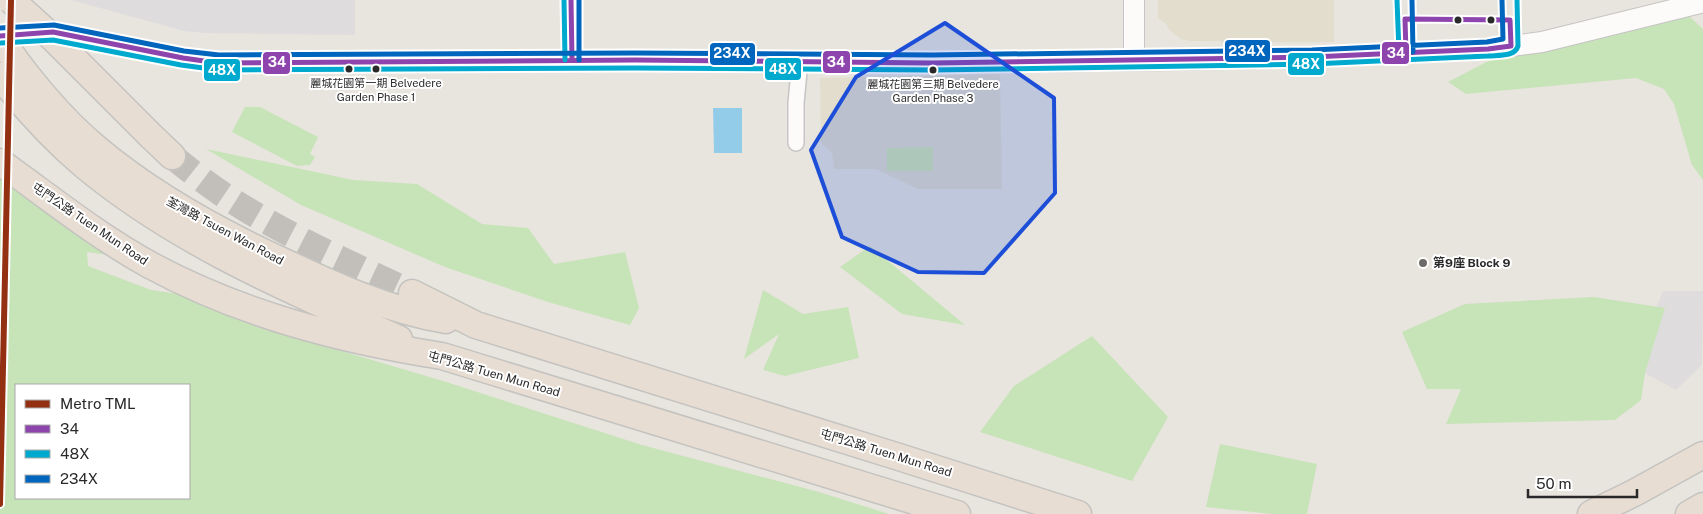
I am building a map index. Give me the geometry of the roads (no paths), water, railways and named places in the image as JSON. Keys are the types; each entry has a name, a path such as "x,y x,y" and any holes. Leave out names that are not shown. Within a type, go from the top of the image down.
{"highway":[{"path":"11,0 54,39 172,156"},
{"name":"荃灣路 Tsuen Wan Road","path":"10,36 46,96 75,129 91,158 138,180 178,207 256,250 350,293 401,311 476,325"},
{"name":"荃灣路 Tsuen Wan Road","path":"0,76 40,122 91,158 145,211 193,240 305,297 400,340 442,356"},
{"name":"屯門公路 Tuen Mun Road","path":"0,162 119,246 149,264 200,290 263,314 327,334 442,356 957,514"},
{"name":"屯門公路 Tuen Mun Road","path":"412,293 476,325 899,456 1078,514"},
{"path":"1591,514 1703,455"},
{"path":"1689,514 1703,506"}],"street":[{"path":"571,0 572,60"},
{"path":"1134,0 1134,60"},
{"path":"10,36 52,32 101,40 183,58 218,62 378,63 572,60 932,63 1312,57 1488,49 1542,42 1702,5"},
{"path":"796,143 796,103 800,61"}],"water":[{"path":"713,108 742,108 742,153 714,153"}],"tunnel":[{"path":"172,156 216,190 264,220 327,253 412,293"}],"metro line":[{"name":"TML","path":"0,504 11,0"}],"place":[{"name":"麗城花園第一期 Belvedere Garden Phase 1","path":"376,69"},
{"name":"麗城花園第三期 Belvedere Garden Phase 3","path":"933,70"},
{"name":"第9座 Block 9","path":"1423,263"}]}
